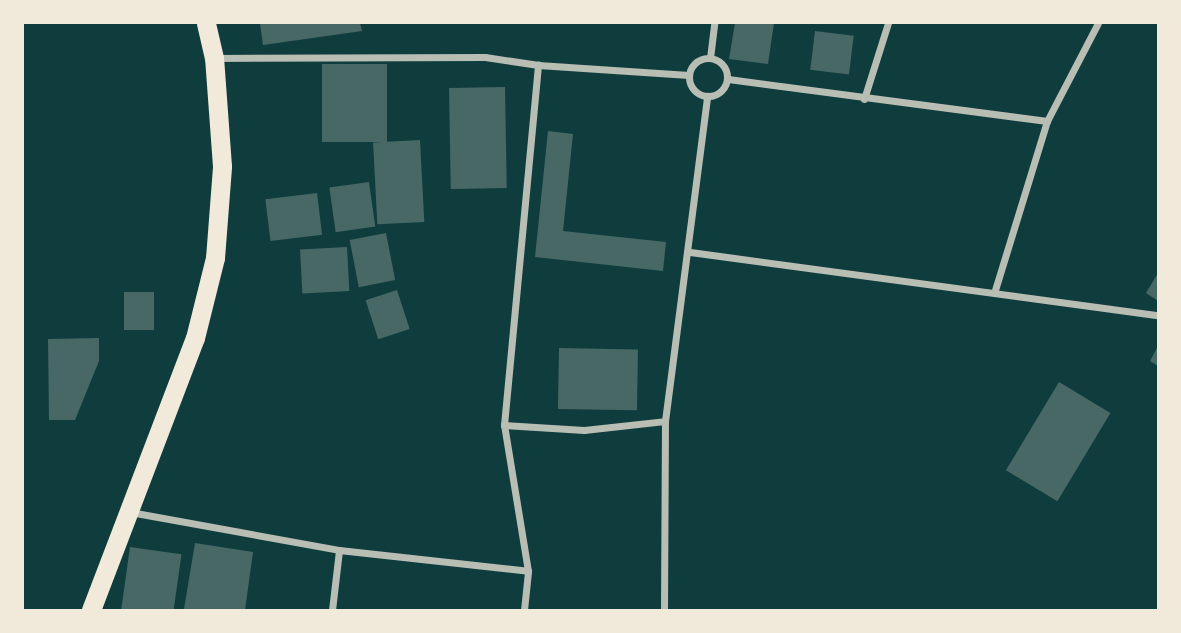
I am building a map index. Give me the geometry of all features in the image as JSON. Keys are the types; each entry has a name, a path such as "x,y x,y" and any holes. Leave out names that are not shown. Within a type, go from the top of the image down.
{"highway":[{"path":"91,610 125,511 195,338 215,258 222,166 215,58 206,23"}],"street":[{"path":"710,58 714,23"},
{"path":"864,99 888,23"},
{"path":"995,290 1047,121 1098,23"},
{"path":"215,58 485,57 538,65 689,75"},
{"path":"710,58 725,67 728,79 723,90 707,96 691,87 689,75 693,64 710,58"},
{"path":"524,610 528,571 504,425 538,65"},
{"path":"728,79 1047,121"},
{"path":"664,610 665,421 690,252 707,96"},
{"path":"690,252 995,290 1158,315"},
{"path":"504,425 584,430 665,421"},
{"path":"125,511 339,550 528,571"},
{"path":"332,610 339,550"}],"building":[{"path":"260,23 360,23 362,31 263,45"},
{"path":"735,23 774,23 768,64 729,59"},
{"path":"815,31 854,36 849,74 810,70"},
{"path":"322,64 387,64 387,142 322,142"},
{"path":"505,87 507,188 451,189 449,88"},
{"path":"548,131 573,134 563,231 666,242 663,271 535,257"},
{"path":"420,140 424,222 377,224 373,142"},
{"path":"369,182 375,227 336,232 329,188"},
{"path":"317,193 322,235 271,241 265,199"},
{"path":"386,233 395,280 359,287 350,240"},
{"path":"347,247 349,291 302,293 300,249"},
{"path":"1158,273 1158,301 1146,293"},
{"path":"397,290 410,329 378,339 366,300"},
{"path":"124,292 154,292 154,330 124,330"},
{"path":"99,338 99,361 75,420 49,420 48,339"},
{"path":"1158,346 1158,366 1150,361"},
{"path":"559,348 638,349 637,410 558,409"},
{"path":"1059,382 1110,413 1057,501 1006,470"},
{"path":"195,543 253,552 245,610 184,609"},
{"path":"130,547 181,554 174,610 121,610"}]}
